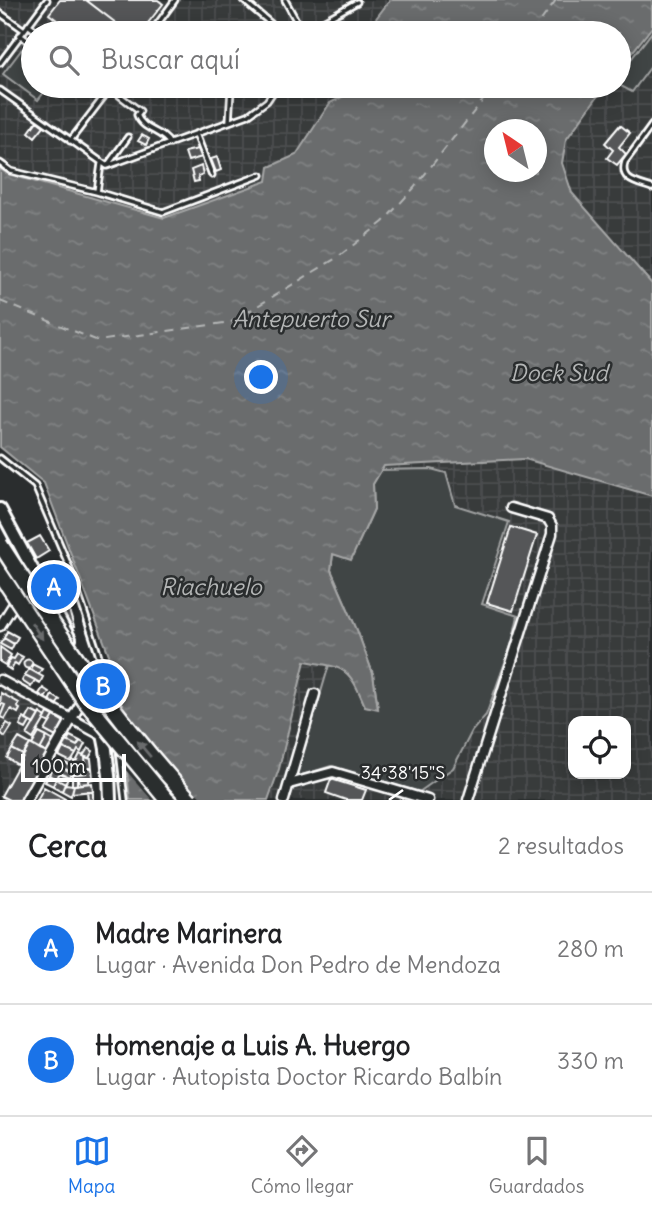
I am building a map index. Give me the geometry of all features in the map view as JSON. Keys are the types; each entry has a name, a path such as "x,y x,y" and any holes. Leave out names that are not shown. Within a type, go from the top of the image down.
{"highway":[{"path":"0,547 82,668 140,744 190,800"},
{"path":"0,574 85,701 167,800"}],"main road":[{"path":"0,509 70,640 90,687 107,757 110,800"},
{"path":"0,547 90,687"}],"street":[{"path":"468,800 552,534 548,519 511,508"},
{"path":"0,626 35,571"},
{"path":"0,680 103,736"},
{"path":"26,800 90,687"},
{"path":"284,800 315,694"},
{"path":"289,784 333,772 428,800"}],"lane":[{"path":"31,21 47,0"},
{"path":"160,21 175,0"},
{"path":"243,0 268,21"},
{"path":"285,0 296,21"},
{"path":"323,21 357,2"},
{"path":"0,13 21,28"},
{"path":"0,63 20,35"},
{"path":"0,90 107,166 229,122 256,110 269,98"},
{"path":"70,141 103,98"},
{"path":"124,98 140,111 136,115 144,127 167,138 170,144"},
{"path":"229,122 230,98"},
{"path":"652,125 625,162 623,169 626,178 652,188"},
{"path":"196,134 212,175"},
{"path":"107,166 128,137"},
{"path":"0,163 11,171 97,192 163,212 261,175"},
{"path":"97,192 101,164"},
{"path":"0,457 35,486 69,566 113,694 116,720"},
{"path":"117,734 125,800"}],"shaded area":[{"path":"0,0 390,0 374,21 21,21 21,98 340,98 330,103 296,155 269,167 267,181 164,219 8,174 0,169"},
{"path":"652,27 652,284 572,193 562,163 566,140 596,98 631,98 631,54"},
{"path":"652,32 652,65 632,92 631,59"},
{"path":"21,50 21,87 3,74"},
{"path":"525,459 652,496 652,800 268,800 279,769 304,661 339,667 373,484 384,466"},
{"path":"431,469 446,473 455,505 509,522 482,604 518,616 512,643 486,715 472,731 453,768 419,792 331,766 296,777 329,665 348,674 365,706 378,708 373,674 331,570 333,554 351,559 374,509 373,484 381,470"},
{"path":"0,686 65,722 19,800 0,800"}],"water":[{"path":"390,0 652,0 652,27 631,54 631,21 374,21"},
{"path":"340,98 596,98 566,140 562,163 572,193 652,284 652,496 525,459 384,466 373,484 374,509 351,560 333,554 331,570 373,674 378,709 365,706 354,683 344,671 305,661 279,769 268,800 130,800 117,676 44,483 0,447 0,169 8,174 164,218 267,181 269,167 296,155 330,103"}],"pier":[{"path":"116,699 203,800 181,800 135,749 120,729"},
{"path":"120,735 176,800 152,800 123,767"}],"building":[{"path":"60,0 86,0 113,21 58,21 49,14"},
{"path":"86,0 158,0 163,4 150,21 113,21"},
{"path":"37,121 44,126 35,137 29,132"},
{"path":"620,125 630,133 619,147 626,154 617,165 607,158 613,150 605,143"},
{"path":"142,135 149,139 146,145 138,141"},
{"path":"198,149 202,157 188,161 185,152"},
{"path":"217,157 221,170 216,172 211,159"},
{"path":"201,166 203,174 198,176 199,181 194,182 191,170"},
{"path":"511,527 537,535 513,611 487,603"},
{"path":"40,536 49,551 36,559 27,543"},
{"path":"68,607 74,627 67,629 61,609"},
{"path":"7,631 18,637 14,644 4,638"},
{"path":"4,638 14,644 11,650 0,644"},
{"path":"0,647 11,655 5,665 0,662"},
{"path":"17,654 23,657 11,670 6,667"},
{"path":"28,659 33,664 28,669 23,664"},
{"path":"32,664 42,669 38,674 29,669"},
{"path":"29,669 43,677 40,683 25,675"},
{"path":"25,675 35,680 31,687 22,681"},
{"path":"43,688 49,692 45,698 39,694"},
{"path":"1,693 19,703 17,707 20,709 18,713 11,709 5,719 0,717 5,705 0,706"},
{"path":"52,695 60,700 56,705 49,701"},
{"path":"31,711 39,715 34,724 26,720"},
{"path":"40,713 46,717 33,739 27,735"},
{"path":"48,713 54,716 50,723 44,720"},
{"path":"54,716 64,722 56,737 45,731"},
{"path":"24,718 30,722 26,729 20,726"},
{"path":"7,723 12,726 5,737 1,733"},
{"path":"39,733 47,737 40,750 32,745"},
{"path":"70,736 80,741 77,746 67,741"},
{"path":"47,737 54,741 47,753 40,750"},
{"path":"19,738 30,744 23,755 12,749"},
{"path":"67,741 77,746 80,741 85,744 81,752 78,750 76,754 63,748"},
{"path":"30,744 47,753 21,800 9,800 1,796"},
{"path":"63,748 76,754 71,762 59,756"},
{"path":"88,748 93,751 89,758 83,756"},
{"path":"12,749 23,755 18,765 7,758"},
{"path":"80,754 85,757 86,773 78,774 72,771 74,761 76,762"},
{"path":"85,757 91,759 92,768 86,768"},
{"path":"65,763 74,767 71,772 63,768"},
{"path":"63,768 71,772 69,777 60,773"},
{"path":"86,768 92,768 93,779 89,780 89,783 80,784 77,779 77,785 72,785 72,774 86,773"},
{"path":"52,769 60,773 56,779 49,775"},
{"path":"60,773 69,777 65,784 56,779"},
{"path":"49,775 56,779 53,786 45,782"},
{"path":"56,779 65,784 62,791 53,786"},
{"path":"331,779 366,790 362,800 346,800 326,793"},
{"path":"92,783 93,791 72,793 74,785"},
{"path":"65,784 74,785 71,796 62,791"},
{"path":"44,787 67,800 37,800"},
{"path":"87,791 93,791 93,800 88,800"}],"ferry route":[{"path":"541,21 556,0"},
{"path":"0,301 98,341 231,322 338,257 383,222 414,188 485,98"}],"place":[{"name":"Madre Marinera","path":"54,587"},
{"name":"Homenaje a Luis A. Huergo","path":"103,686"}],"water label":[{"name":"Antepuerto Sur","path":"311,318"},
{"name":"Dock Sud","path":"559,372"},
{"name":"Riachuelo","path":"211,586"}]}
